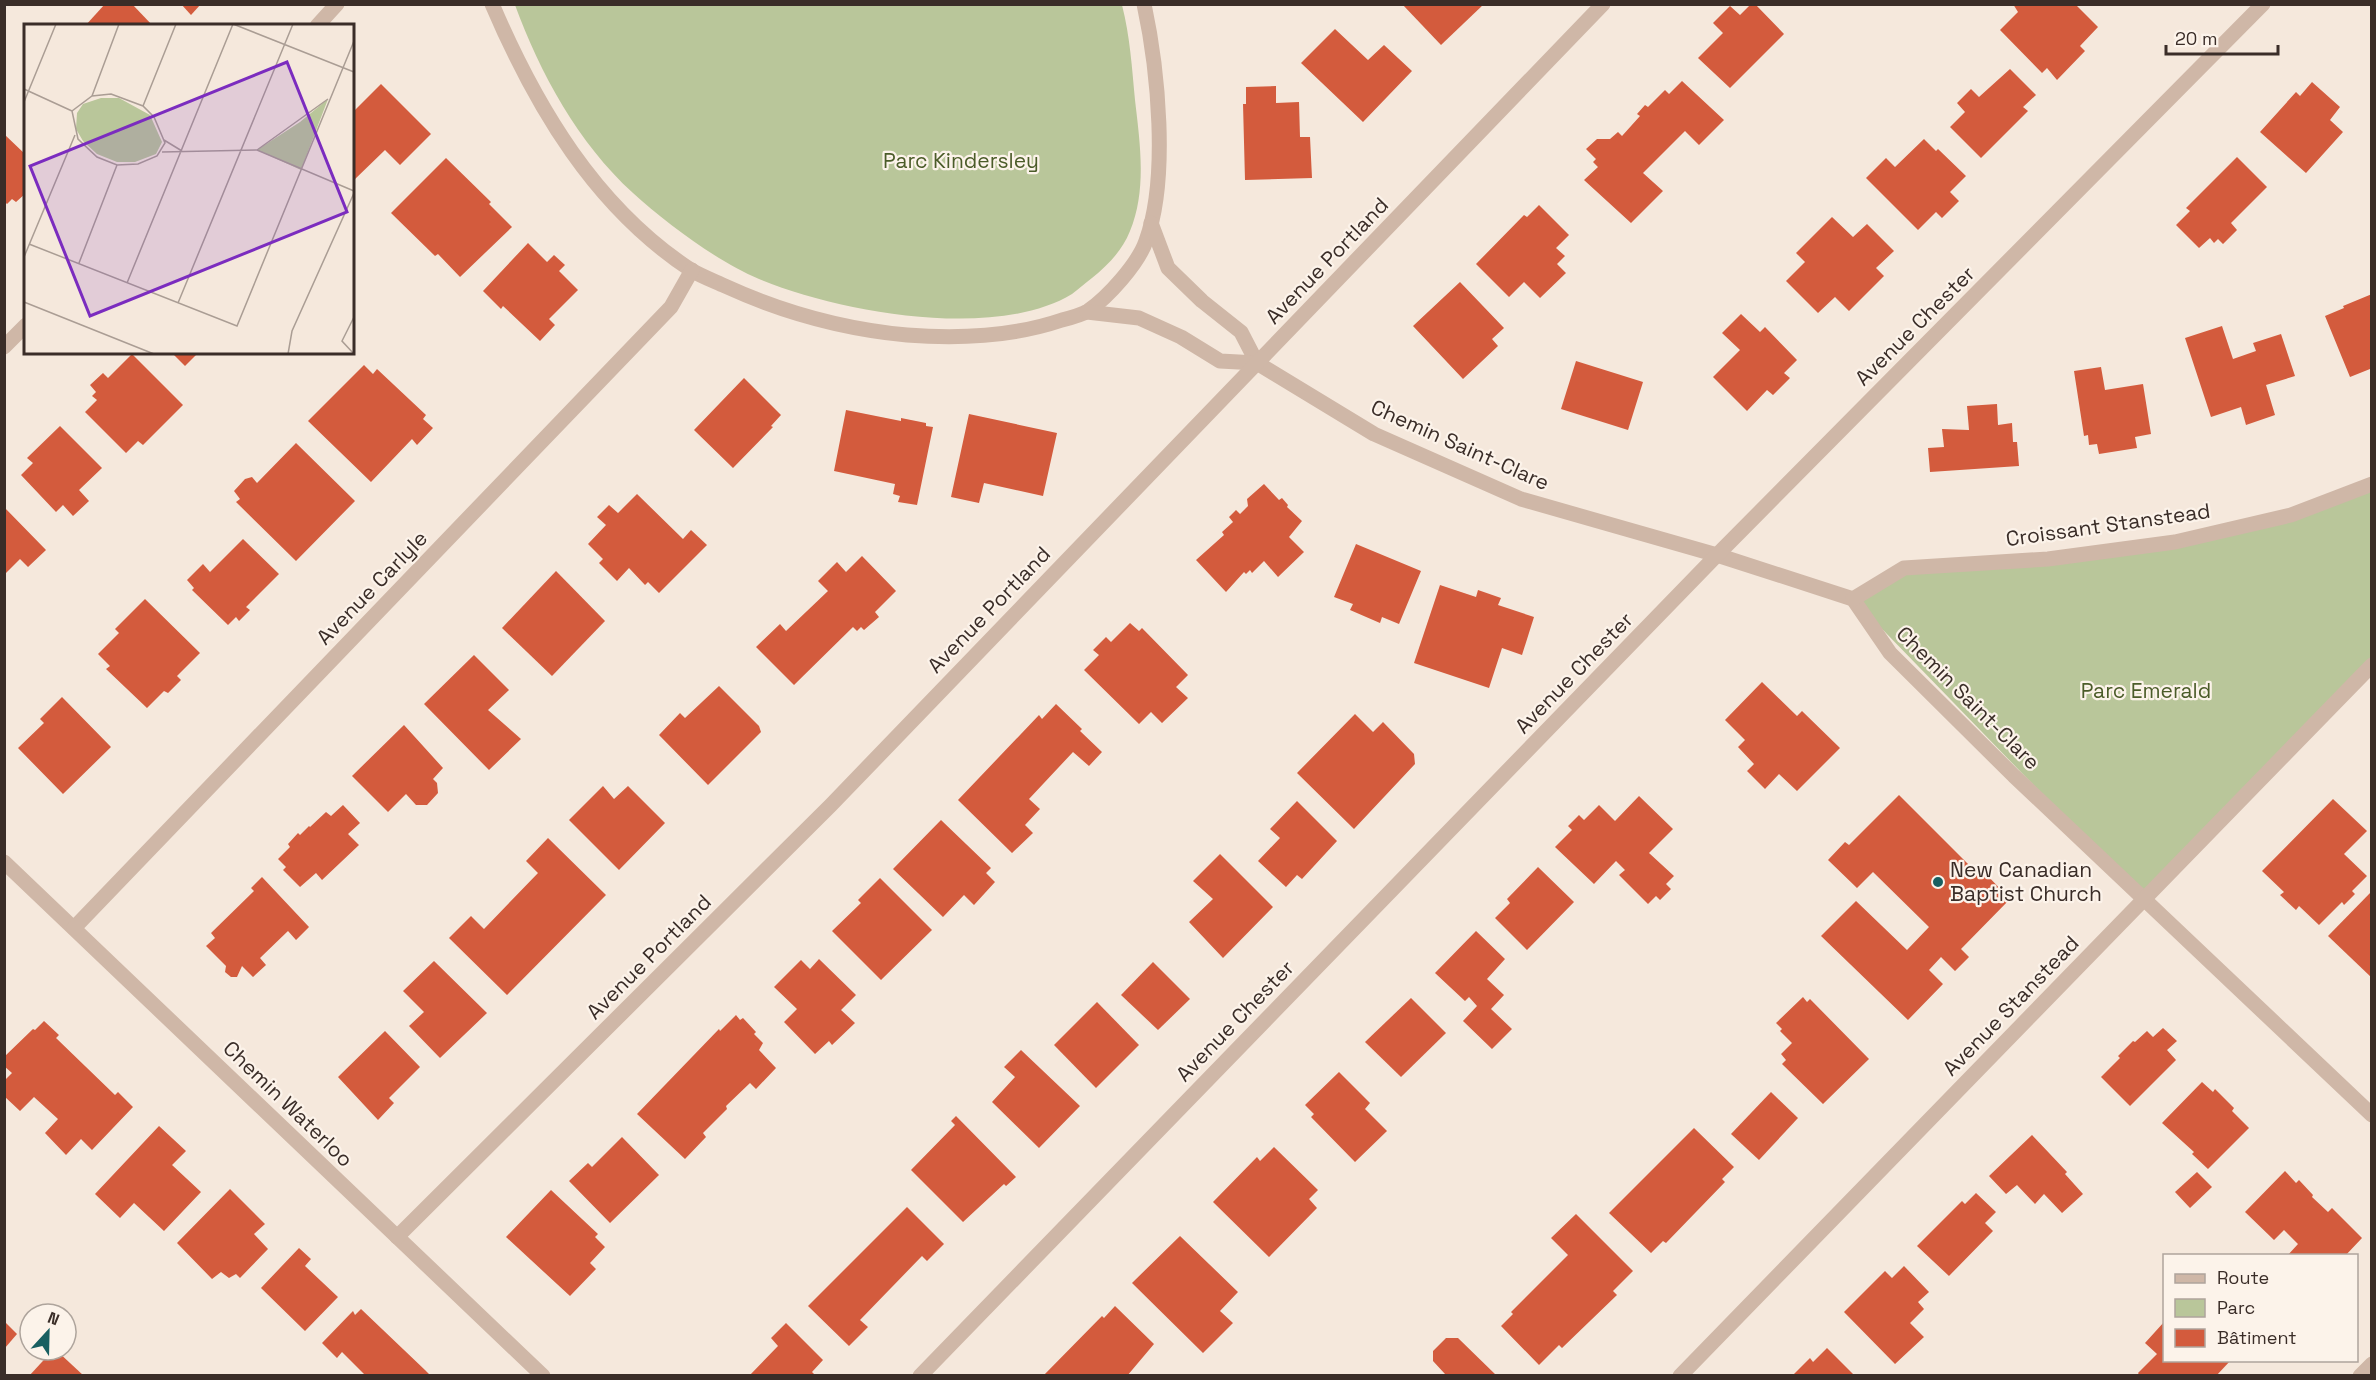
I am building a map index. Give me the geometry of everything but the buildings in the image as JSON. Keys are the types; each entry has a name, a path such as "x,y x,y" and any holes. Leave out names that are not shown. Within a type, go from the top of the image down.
{"street":[{"path":"319,24 337,4"},
{"name":"Chemin Saint-Clare","path":"492,4 540,103 590,178 643,232 692,270 757,301 802,316 866,331 946,338 985,336 1037,328 1087,312 1139,318 1181,337 1220,361 1257,363 1374,434 1521,499 1717,555 1853,599 1890,654 2014,776 2372,1115"},
{"name":"Chemin Saint-Clare","path":"1087,312 1125,276 1145,243 1151,223 1159,175 1158,116 1156,76 1144,4"},
{"name":"Avenue Portland","path":"398,1237 831,805 1603,4"},
{"name":"Avenue Chester","path":"920,1376 1717,555 2263,4"},
{"path":"1151,223 1168,268 1202,301 1241,332 1257,363"},
{"name":"Avenue Carlyle","path":"75,928 671,307 692,270"},
{"path":"4,347 24,327"},
{"name":"Croissant Stanstead","path":"1853,599 1904,568 2048,559 2175,542 2291,514 2372,484"},
{"name":"Avenue Stanstead","path":"1680,1376 2372,665"},
{"name":"Chemin Waterloo","path":"4,862 543,1376"},
{"path":"2360,1376 2372,1365"}],"green space":[{"name":"Parc Kindersley","path":"515,5 1122,5 1130,52 1141,166 1139,199 1130,231 1123,245 1109,263 1072,294 1040,308 1002,316 960,319 872,311 830,302 759,279 727,263 693,241 646,205 613,173 595,152 563,106 536,56"},
{"name":"Parc Emerald","path":"2371,480 2371,665 2145,900 1853,599 1904,568 2048,559 2291,515"}],"place":[{"name":"New Canadian Baptist Church","path":"1938,882"}]}
